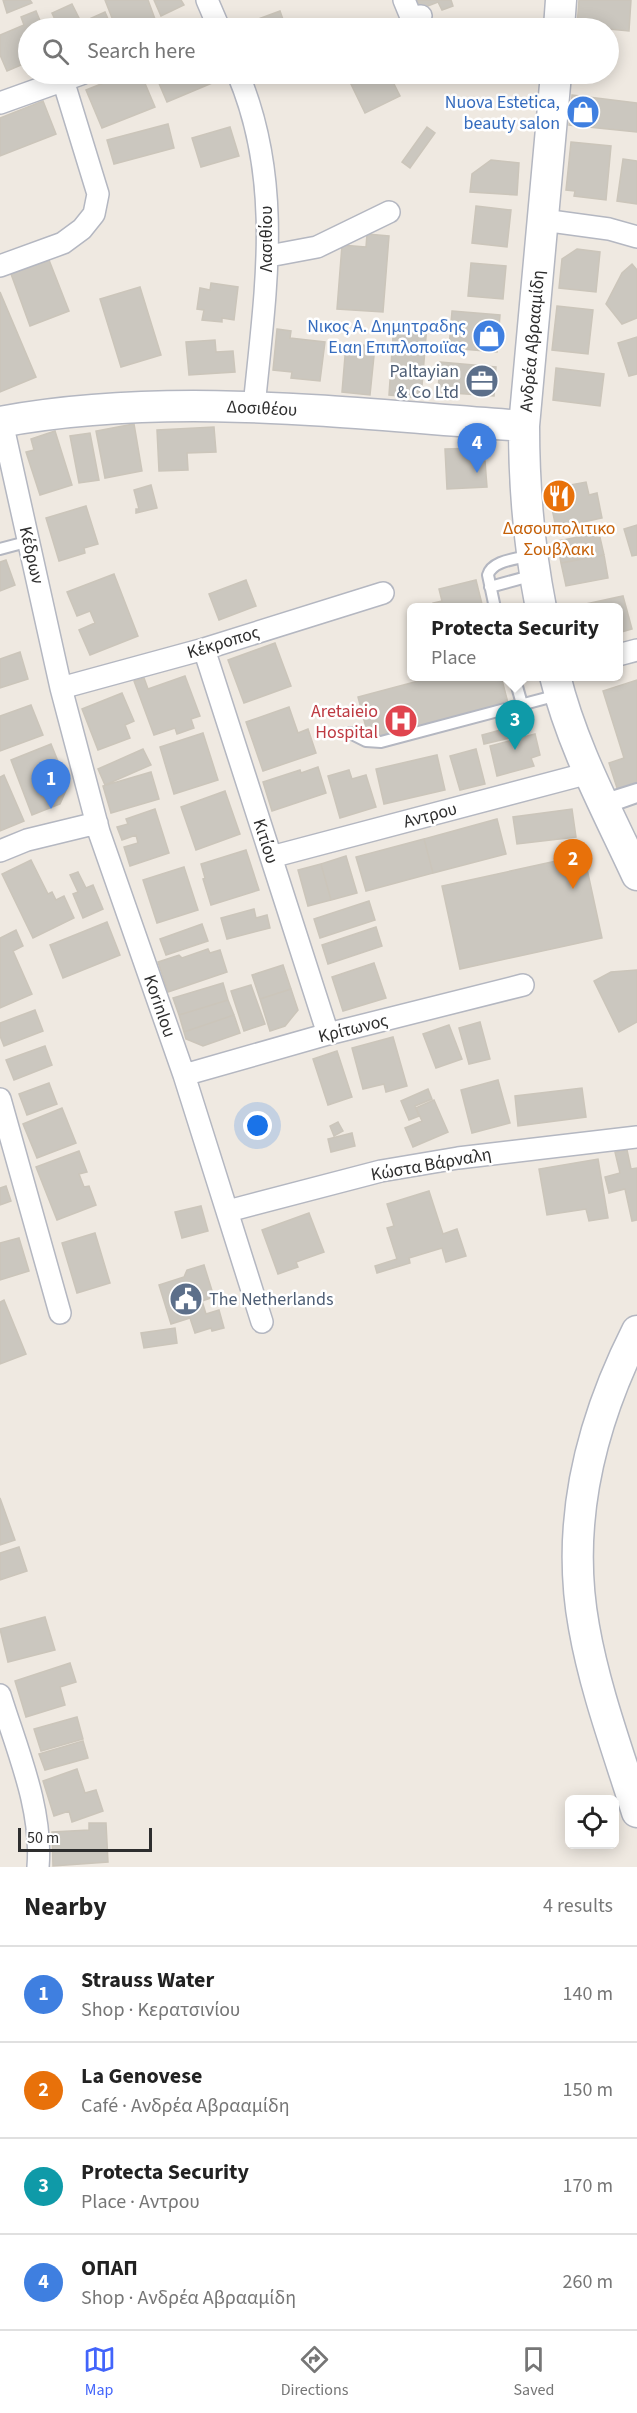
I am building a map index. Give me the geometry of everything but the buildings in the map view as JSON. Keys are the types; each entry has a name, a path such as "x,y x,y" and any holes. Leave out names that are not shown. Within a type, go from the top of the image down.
{"main road":[{"path":"560,18 561,0"},
{"name":"Ανδρέα Αβρααμίδη","path":"541,603 533,565 524,475 524,426 555,84"},
{"name":"Δοσιθέου","path":"1,422 126,407 174,405 254,407 524,426"},
{"path":"557,686 589,773 637,875"},
{"path":"637,1331 605,1401 588,1455 581,1494 578,1539 579,1586 592,1666 637,1812"}],"street":[{"path":"207,0 211,18"},
{"path":"404,0 411,17 421,16"},
{"path":"0,103 53,84"},
{"path":"0,266 63,243 82,229 94,214 98,194 74,84"},
{"name":"Λασιθίου","path":"242,84 249,99 267,199 268,256 254,407"},
{"path":"268,256 317,247 389,212"},
{"path":"543,220 609,229 637,237"},
{"name":"Κέδρων","path":"1,422 30,542 61,688"},
{"name":"Κέκροπος","path":"61,688 204,649 383,593"},
{"name":"Κιτίου","path":"204,649 328,1034"},
{"name":"Korinlou","path":"61,688 97,823 184,1075 262,1322"},
{"name":"Αντρου","path":"271,857 589,773"},
{"path":"0,851 27,840 97,823"},
{"name":"Κρίτωνος","path":"184,1075 328,1034 523,985"},
{"path":"0,1099 60,1313"},
{"name":"Κώστα Βάρναλη","path":"228,1211 381,1171 458,1158 637,1137"},
{"path":"0,1695 34,1808 39,1854 38,1867"}],"lane":[{"path":"0,549 30,542"},
{"path":"494,603 488,575 494,566 533,565"},
{"path":"490,587 533,565"},
{"path":"515,681 522,704"},
{"path":"350,733 366,741 381,742 522,704 557,686"},
{"path":"604,804 637,789"},
{"path":"604,804 637,798"}],"place":[{"name":"Nuova Estetica, beauty salon","path":"583,112"},
{"name":"Νικος Α. Δημητραδης Ειαη Επιπλοποιϊας","path":"489,336"},
{"name":"Paltayian & Co Ltd","path":"482,381"},
{"name":"ΟΠΑΠ","path":"477,473"},
{"name":"Δασουπολιτικο Σουβλακι","path":"559,496"},
{"name":"Aretaieio Hospital","path":"401,721"},
{"name":"Protecta Security","path":"515,750"},
{"name":"Strauss Water","path":"51,809"},
{"name":"La Genovese","path":"573,889"},
{"name":"The Netherlands","path":"186,1299"}]}
